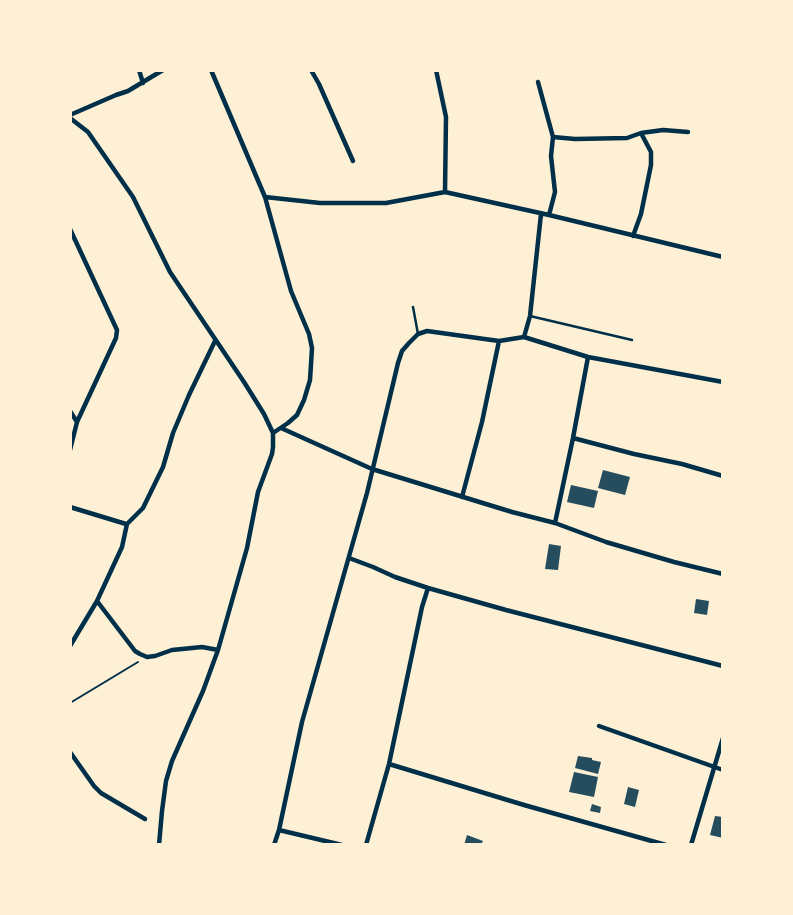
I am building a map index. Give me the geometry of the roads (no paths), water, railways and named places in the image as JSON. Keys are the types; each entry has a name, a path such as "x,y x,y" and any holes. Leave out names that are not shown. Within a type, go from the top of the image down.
{"street":[{"path":"139,70 143,83"},
{"path":"159,845 165,791 172,761 218,650 247,548 258,492 274,441 264,414 170,272 133,197 88,132 70,116 128,91 163,70"},
{"path":"211,70 264,197 291,291 312,348 310,380 304,400 296,415 272,433"},
{"path":"311,70 353,161"},
{"path":"436,70 446,117 445,192"},
{"path":"538,82 553,137 551,156 555,192 549,215"},
{"path":"553,137 627,138 663,130 688,132"},
{"path":"633,236 641,214 651,165 651,152 641,133"},
{"path":"264,197 320,203 386,203 445,192 723,256"},
{"path":"524,337 530,316 541,214"},
{"path":"70,229 117,330 116,338 77,422 70,450"},
{"path":"274,845 302,722 368,493 398,363 402,351 418,334 427,331 499,341 524,337 588,357 723,382"},
{"path":"70,646 97,601 122,547 127,524 143,508 163,467 173,433 215,340"},
{"path":"462,497 482,422 499,341"},
{"path":"555,523 588,357"},
{"path":"70,411 77,422"},
{"path":"281,428 372,469 555,523 606,542 723,574"},
{"path":"573,438 723,476"},
{"path":"70,508 127,524"},
{"path":"349,558 428,588 723,666"},
{"path":"366,845 389,765 428,588"},
{"path":"97,601 135,651 147,657 185,648 218,650"},
{"path":"599,726 723,770"},
{"path":"691,845 723,737"},
{"path":"70,752 101,793 145,819"},
{"path":"389,765 666,845"},
{"path":"279,830 342,845"}],"lane":[{"path":"413,307 418,334"},
{"path":"530,316 632,340"}]}
